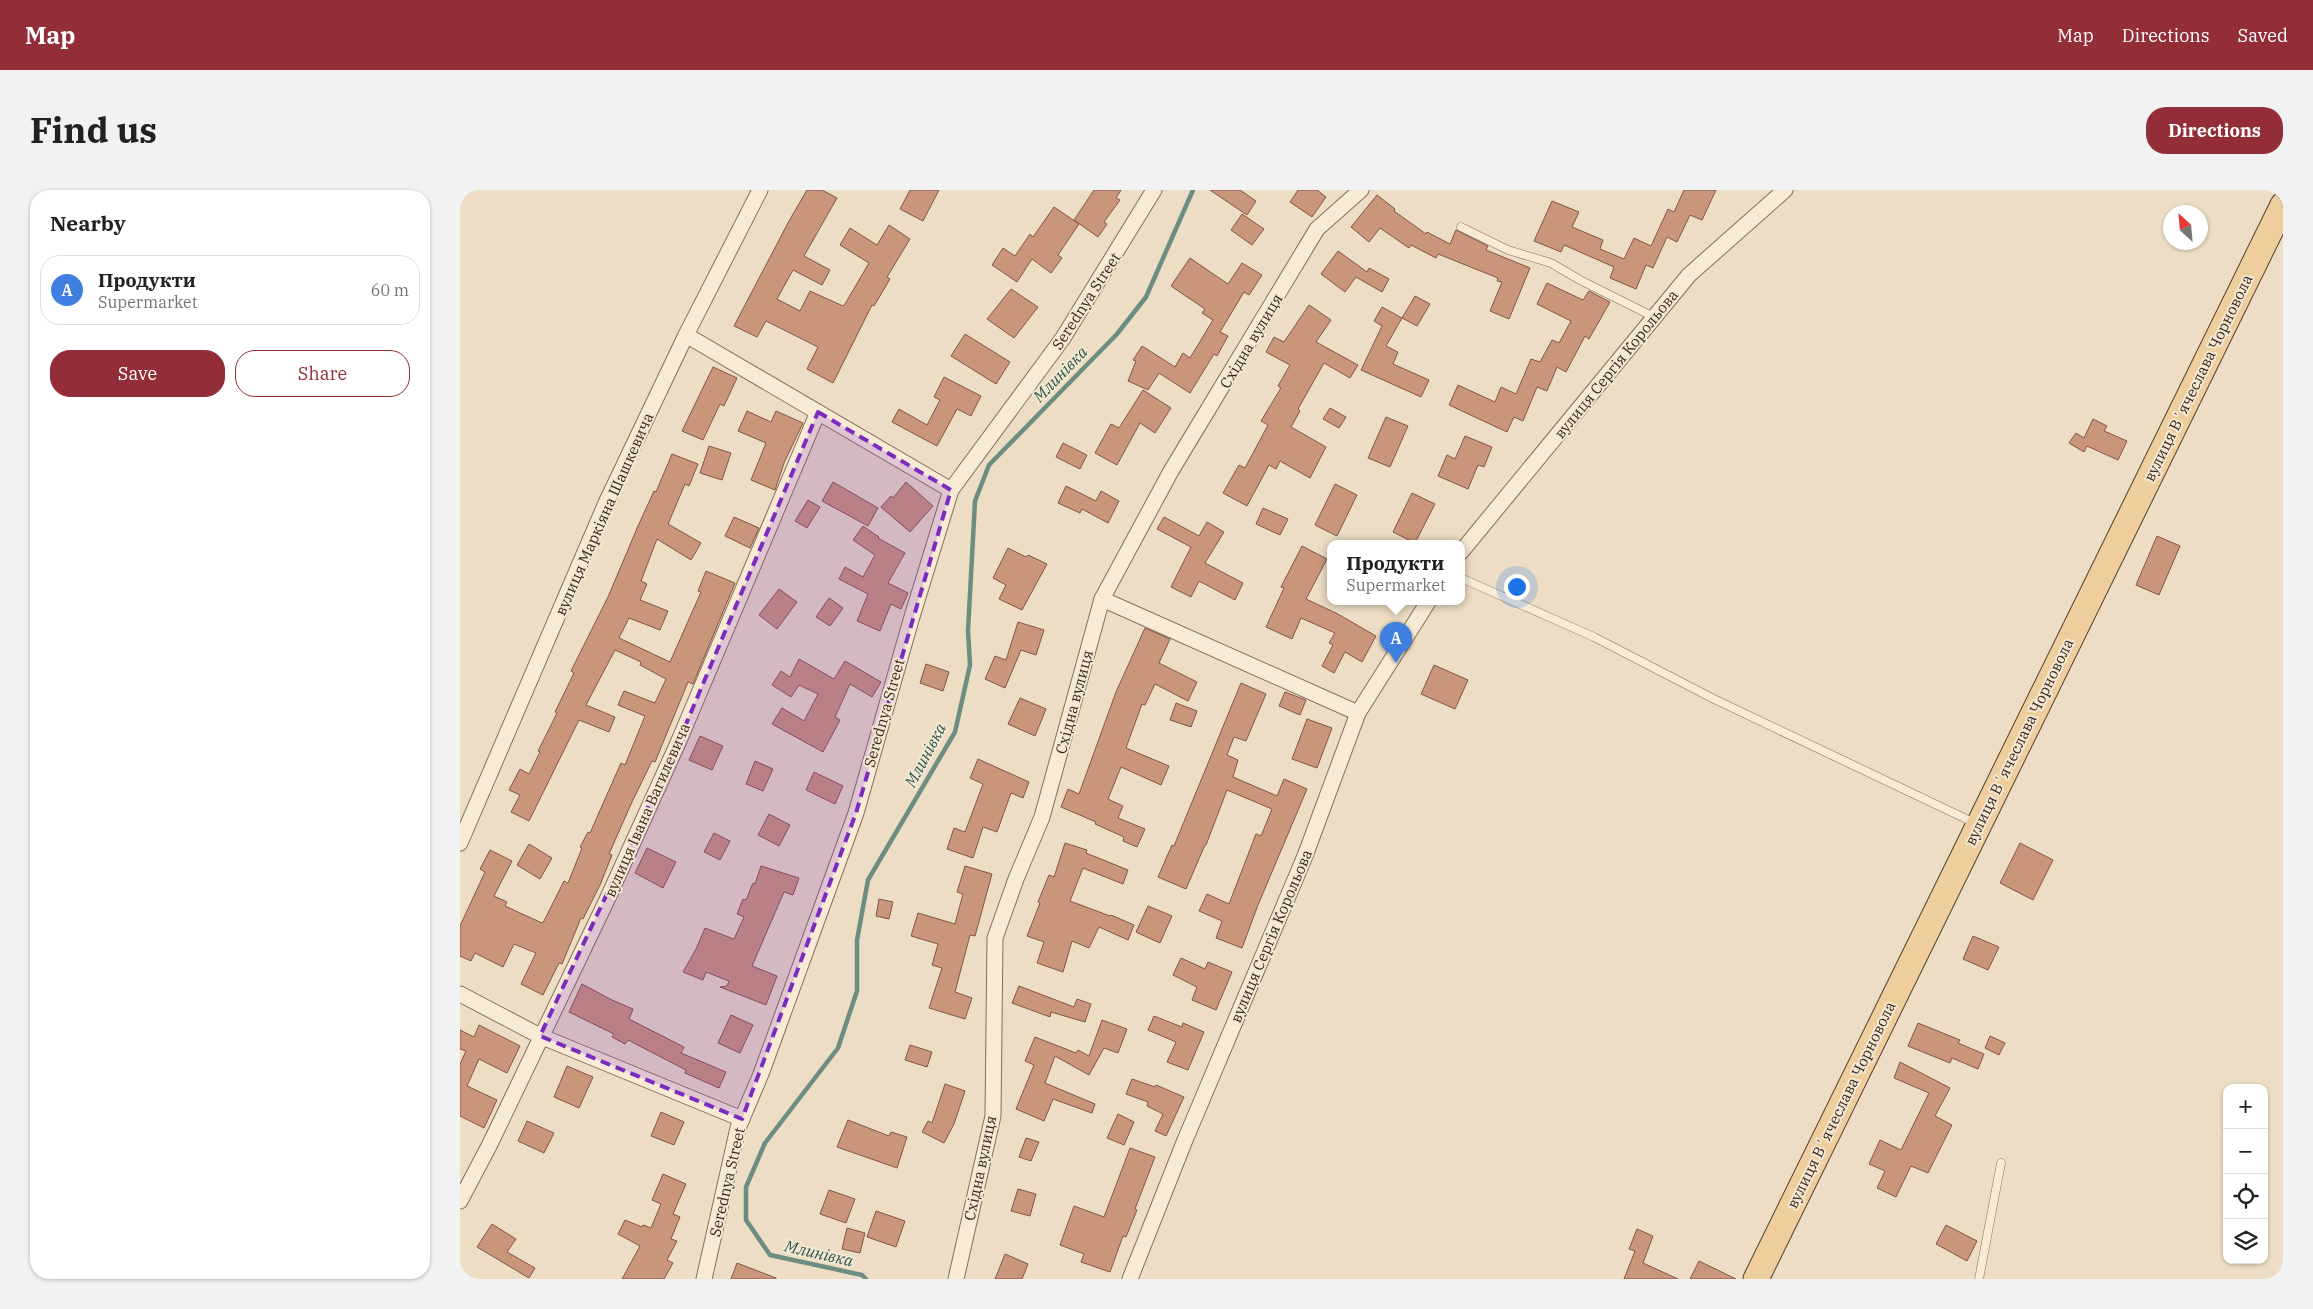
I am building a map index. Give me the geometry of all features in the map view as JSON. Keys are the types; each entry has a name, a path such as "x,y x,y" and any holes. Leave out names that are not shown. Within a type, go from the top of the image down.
{"main road":[{"name":"вулиця Вʼячеслава Чорновола","path":"1756,1279 2283,205"}],"street":[{"name":"вулиця Маркіяна Шашкевича","path":"460,843 606,503 686,336 760,190"},
{"name":"Serednya Street","path":"704,1279 742,1119 856,814 911,620 951,490 1063,338 1154,190"},
{"name":"Східна вулиця","path":"956,1279 993,1116 995,938 1016,879 1042,817 1102,599 1172,471 1317,230 1361,190"},
{"name":"вулиця Сергія Корольова","path":"1465,547 1689,275 1785,190"},
{"path":"686,336 951,490"},
{"name":"вулиця Івана Вагилевича","path":"460,1201 490,1144 540,1036 606,902 678,743 818,412"},
{"path":"1102,599 1358,713"},
{"name":"вулиця Сергія Корольова","path":"1130,1279 1189,1131 1304,856 1358,713 1426,605"},
{"path":"460,994 540,1036 742,1119"}],"lane":[{"path":"1461,227 1508,250 1551,262 1580,280 1654,317"},
{"path":"1465,580 1594,637 1714,699 1979,825"},
{"path":"1979,1279 2001,1163"}],"highlighted area":[{"path":"818,412 951,490 856,813 742,1119 540,1036 678,743"}],"building":[{"path":"807,190 822,190 837,198 804,256 830,270 822,285 793,270 777,299 800,311 810,291 843,306 845,304 869,263 840,245 850,228 877,245 889,225 910,239 887,277 890,279 874,306 872,305 833,383 807,369 818,347 766,321 757,337 734,326"},
{"path":"910,190 939,190 923,221 900,209"},
{"path":"1094,190 1121,190 1116,198 1120,200 1104,222 1107,224 1098,237 1074,220"},
{"path":"1210,190 1240,190 1256,201 1247,215"},
{"path":"1298,190 1317,190 1326,197 1312,217 1290,202"},
{"path":"1684,190 1716,190 1702,220 1690,215 1677,242 1667,237 1653,268 1646,265 1636,289 1610,278 1614,267 1564,245 1561,252 1534,241 1552,201 1579,212 1572,227 1603,240 1600,249 1624,259 1634,238 1651,246 1668,209 1674,212"},
{"path":"1377,195 1395,209 1394,211 1426,234 1427,232 1450,244 1456,230 1488,246 1486,250 1530,268 1509,319 1490,311 1502,282 1497,281 1498,278 1438,254 1436,258 1411,245 1409,248 1380,228 1369,242 1351,227"},
{"path":"1054,207 1079,224 1058,255 1062,258 1051,273 1032,259 1017,282 992,265 1003,248 1015,256 1030,234 1033,237"},
{"path":"1242,214 1264,229 1252,245 1231,230"},
{"path":"1338,251 1367,272 1369,268 1389,279 1382,292 1356,277 1345,292 1321,274"},
{"path":"1190,258 1228,284 1242,263 1262,275 1249,295 1244,292 1220,332 1228,336 1217,356 1214,354 1190,393 1159,373 1148,390 1128,381 1136,361 1133,360 1142,346 1175,367 1183,353 1190,358 1213,320 1202,313 1205,309 1171,286"},
{"path":"1547,283 1583,300 1589,291 1610,302 1589,339 1585,336 1566,372 1557,367 1547,391 1537,387 1523,421 1514,417 1507,432 1449,405 1458,385 1495,402 1501,387 1516,394 1531,359 1540,362 1552,340 1559,343 1571,321 1537,304"},
{"path":"1011,289 1038,307 1014,338 987,319"},
{"path":"1415,296 1430,304 1417,326 1402,318"},
{"path":"1309,305 1331,320 1316,342 1358,365 1350,378 1324,363 1298,409 1300,411 1291,427 1326,447 1310,478 1280,461 1276,469 1269,465 1247,506 1223,493 1239,465 1245,468 1268,425 1261,421 1281,388 1278,386 1290,365 1266,352 1274,337 1284,342"},
{"path":"1382,307 1402,318 1386,346 1398,352 1393,364 1429,380 1421,397 1361,370 1382,326 1374,321"},
{"path":"965,334 1010,362 996,384 951,356"},
{"path":"713,367 737,378 724,406 720,404 703,440 682,431"},
{"path":"944,377 981,396 971,416 957,409 937,446 892,422 899,409 927,425 940,400 934,397"},
{"path":"1143,390 1171,408 1155,433 1140,423 1117,465 1095,453 1111,424 1119,428"},
{"path":"1330,408 1346,417 1339,428 1323,419"},
{"path":"747,411 771,422 776,411 803,423 784,463 775,490 751,480 766,443 738,431"},
{"path":"1386,417 1408,426 1390,467 1368,458"},
{"path":"2093,419 2107,426 2104,431 2127,441 2118,460 2087,446 2084,452 2069,443 2076,433 2084,438"},
{"path":"1465,436 1492,447 1484,467 1478,465 1468,489 1438,476 1447,455 1455,459"},
{"path":"1063,443 1087,455 1080,469 1056,457"},
{"path":"709,446 731,453 722,480 700,473"},
{"path":"672,454 698,464 689,486 685,484 668,524 701,543 691,560 657,539 641,581 647,584 640,600 668,611 660,630 629,618 619,638 670,662 701,592 698,591 706,571 735,583 693,684 688,682 655,762 652,761 632,802 609,854 612,855 600,885 583,919 581,918 562,964 559,963 543,995 521,984 536,953 514,944 503,967 475,953 471,961 460,956 460,926 485,872 480,869 490,850 512,861 494,896 507,902 505,906 542,923 544,921 564,881 568,883 582,848 580,847 588,832 590,833 621,763 625,765 645,716 618,705 624,691 655,703 666,679 640,665 641,662 615,650 586,705 615,717 609,732 579,720 529,821 511,812 520,795 509,790 520,769 529,774 540,752 538,751 574,673 571,671 608,597 638,526 654,491 656,492"},
{"path":"833,482 878,508 868,526 822,501"},
{"path":"906,482 933,506 910,532 881,507 891,496 893,498"},
{"path":"1335,484 1357,495 1337,536 1315,525"},
{"path":"1066,486 1096,501 1101,491 1119,501 1108,523 1082,509 1080,513 1058,503"},
{"path":"1412,493 1435,504 1417,540 1409,540 1393,532"},
{"path":"808,500 820,507 807,528 795,521"},
{"path":"1263,508 1288,519 1280,535 1256,524"},
{"path":"734,517 759,528 750,548 725,536"},
{"path":"1164,517 1199,536 1207,522 1224,532 1205,563 1243,583 1235,600 1199,581 1191,597 1171,587 1191,547 1157,529"},
{"path":"863,526 878,538 905,553 888,583 908,593 901,609 891,604 880,631 857,621 868,594 839,579 845,567 863,577 875,555 853,540"},
{"path":"2157,536 2180,546 2159,595 2136,585"},
{"path":"1302,546 1327,559 1306,599 1336,613 1376,636 1362,662 1345,652 1334,673 1322,666 1333,645 1329,643 1335,633 1301,618 1292,639 1266,627 1284,588 1281,587"},
{"path":"1008,548 1047,564 1022,610 999,599 1006,585 993,578"},
{"path":"779,589 797,602 777,629 759,615"},
{"path":"829,598 843,608 830,626 816,617"},
{"path":"1018,622 1044,630 1036,655 1021,650 1005,688 985,679 995,656 1006,660"},
{"path":"1145,628 1170,639 1159,663 1197,682 1188,701 1155,684 1145,705 1142,704 1126,748 1169,766 1161,785 1121,767 1108,799 1123,806 1118,818 1145,829 1137,847 1123,841 1124,837 1095,824 1096,822 1061,807 1068,789 1079,794 1116,692"},
{"path":"799,659 834,679 845,661 881,682 872,697 850,684 835,717 840,720 823,752 772,724 782,708 804,721 818,694 799,685 791,697 772,685 781,671 790,677"},
{"path":"926,664 949,672 943,691 920,683"},
{"path":"1434,665 1468,680 1455,709 1421,694"},
{"path":"1241,683 1266,694 1246,741 1234,737 1227,755 1238,760 1233,777 1277,796 1284,779 1307,789 1242,948 1216,938 1222,921 1199,911 1207,894 1229,904 1256,834 1261,836 1272,809 1227,790 1206,845 1186,889 1158,877 1172,845 1174,846"},
{"path":"1285,692 1306,700 1300,715 1279,706"},
{"path":"1020,698 1046,709 1035,736 1008,724"},
{"path":"1176,703 1197,711 1191,727 1170,720"},
{"path":"1307,719 1332,728 1317,768 1292,759"},
{"path":"700,736 723,746 712,770 689,760"},
{"path":"978,759 1029,782 1023,798 1011,793 997,832 983,827 973,858 947,849 954,828 965,832 983,784 970,778"},
{"path":"755,761 773,769 763,791 746,784"},
{"path":"814,772 843,786 835,804 806,790"},
{"path":"769,814 790,825 779,846 758,835"},
{"path":"714,833 730,841 720,860 704,852"},
{"path":"1065,843 1087,850 1086,853 1128,870 1123,884 1083,868 1070,901 1134,925 1128,940 1099,927 1089,948 1072,941 1063,972 1037,963 1044,942 1027,936 1049,875 1054,877"},
{"path":"2020,843 2053,860 2033,900 2000,883"},
{"path":"529,844 552,858 540,879 517,865"},
{"path":"647,848 676,862 663,888 635,873"},
{"path":"761,866 799,878 793,895 784,892 752,966 777,976 766,1005 720,987 727,986 729,981 706,972 703,980 683,972 705,928 734,939 744,917 737,914 743,899 746,900 753,883 755,884"},
{"path":"965,866 992,874 975,936 970,935 955,992 972,998 965,1019 929,1008 942,968 932,965 938,944 911,936 918,913 955,924 963,894 957,892"},
{"path":"879,899 893,902 889,919 876,916"},
{"path":"1148,906 1172,916 1160,943 1136,932"},
{"path":"1973,936 1999,947 1988,970 1963,959"},
{"path":"1181,958 1205,969 1208,962 1232,972 1216,1010 1192,1000 1197,987 1173,975"},
{"path":"582,984 633,1009 629,1019 684,1047 681,1053 726,1072 719,1088 685,1073 686,1070 628,1040 625,1044 612,1037 614,1034 569,1012"},
{"path":"1019,986 1074,1007 1077,999 1091,1004 1085,1022 1051,1012 1050,1017 1012,1003"},
{"path":"731,1015 753,1025 740,1053 718,1043"},
{"path":"1154,1016 1182,1027 1183,1023 1204,1032 1188,1070 1167,1062 1176,1042 1148,1030"},
{"path":"1102,1020 1127,1029 1118,1053 1104,1048 1089,1075 1055,1056 1045,1083 1095,1104 1092,1113 1053,1099 1044,1121 1016,1109 1034,1065 1025,1061 1035,1037 1076,1053 1078,1050 1089,1056"},
{"path":"1918,1023 1960,1040 1958,1043 1984,1054 1978,1069 1952,1058 1950,1063 1908,1046"},
{"path":"479,1025 520,1046 507,1073 479,1059 467,1086 497,1100 484,1128 460,1116 460,1064 466,1051 460,1049 460,1030 474,1037"},
{"path":"1990,1036 2005,1043 1999,1055 1985,1048"},
{"path":"910,1045 932,1052 927,1067 905,1060"},
{"path":"1900,1062 1950,1088 1935,1116 1952,1125 1928,1173 1911,1166 1896,1197 1877,1188 1885,1171 1869,1164 1880,1140 1901,1150 1929,1093 1894,1078"},
{"path":"567,1066 593,1077 579,1108 554,1097"},
{"path":"1132,1079 1155,1087 1156,1085 1184,1097 1166,1136 1155,1131 1163,1114 1147,1106 1148,1102 1126,1094"},
{"path":"945,1084 965,1091 954,1124 944,1143 922,1132 928,1121 932,1123"},
{"path":"661,1112 684,1122 674,1145 651,1136"},
{"path":"1118,1114 1134,1122 1124,1145 1107,1138"},
{"path":"848,1120 889,1136 891,1132 907,1137 897,1168 837,1147"},
{"path":"527,1121 554,1133 544,1153 518,1141"},
{"path":"1026,1138 1039,1142 1031,1161 1019,1157"},
{"path":"1130,1148 1155,1157 1135,1209 1137,1210 1126,1237 1123,1236 1110,1272 1081,1262 1084,1254 1060,1245 1074,1206 1104,1217"},
{"path":"663,1174 686,1184 673,1214 680,1217 671,1239 677,1241 667,1260 673,1263 664,1279 622,1279 640,1246 618,1234 625,1220 642,1227 643,1225 651,1228 661,1204 652,1200"},
{"path":"1018,1189 1036,1194 1030,1216 1011,1211"},
{"path":"829,1190 855,1199 846,1223 820,1214"},
{"path":"876,1211 905,1221 896,1247 867,1237"},
{"path":"492,1224 516,1239 507,1252 535,1268 529,1278 477,1247"},
{"path":"1946,1225 1977,1241 1967,1261 1936,1244"},
{"path":"847,1228 865,1233 860,1253 842,1249"},
{"path":"1637,1229 1653,1236 1643,1263 1678,1279 1624,1279 1635,1251 1629,1249"},
{"path":"1005,1254 1028,1264 1022,1279 995,1279"},
{"path":"1699,1261 1736,1279 1690,1279"},
{"path":"737,1263 776,1278 776,1279 731,1279"}],"waterway":[{"name":"Млинівка","path":"866,1279 862,1275 770,1255 746,1220 746,1187 765,1143 838,1048 857,991 857,940 868,880 955,732 970,665 968,631 975,501 989,465 1117,334 1146,297 1193,190"}],"place":[{"name":"Продукти","path":"1396,663"}]}
